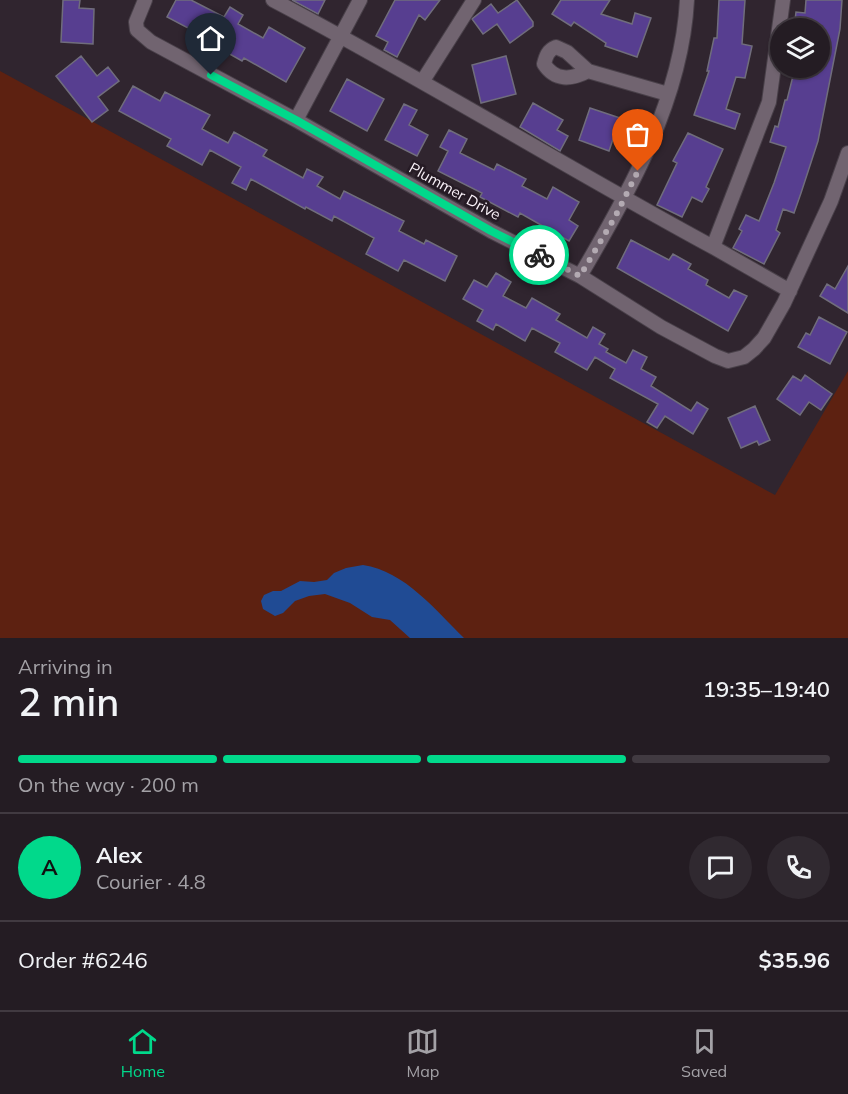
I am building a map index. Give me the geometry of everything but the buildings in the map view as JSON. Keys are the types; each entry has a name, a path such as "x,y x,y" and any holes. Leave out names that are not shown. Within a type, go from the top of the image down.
{"street":[{"name":"Plummer Drive","path":"145,0 136,22 137,30 142,36 491,231 580,276 662,327 728,361 744,357 754,350 764,338 790,291 831,201 848,153"},
{"path":"273,0 342,36 624,199 790,291"},
{"path":"296,120 360,0"},
{"path":"422,82 474,0"},
{"path":"580,276 624,199 647,152 668,94 680,48 687,0"},
{"path":"713,247 769,102 783,0"},
{"path":"588,71 668,94"}],"shaded area":[{"path":"0,71 775,495 848,371 848,638 0,638"}],"water":[{"path":"363,565 393,575 406,584 464,638 410,638 390,620 372,617 350,603 325,594 295,601 283,613 275,616 263,609 261,601 264,595 273,591 281,591 300,581 327,580 334,573 346,568"}],"way so far":[{"path":"539,255 580,276 615,217 638,171"}],"route":[{"path":"211,75 296,120 491,231 539,255"}]}
